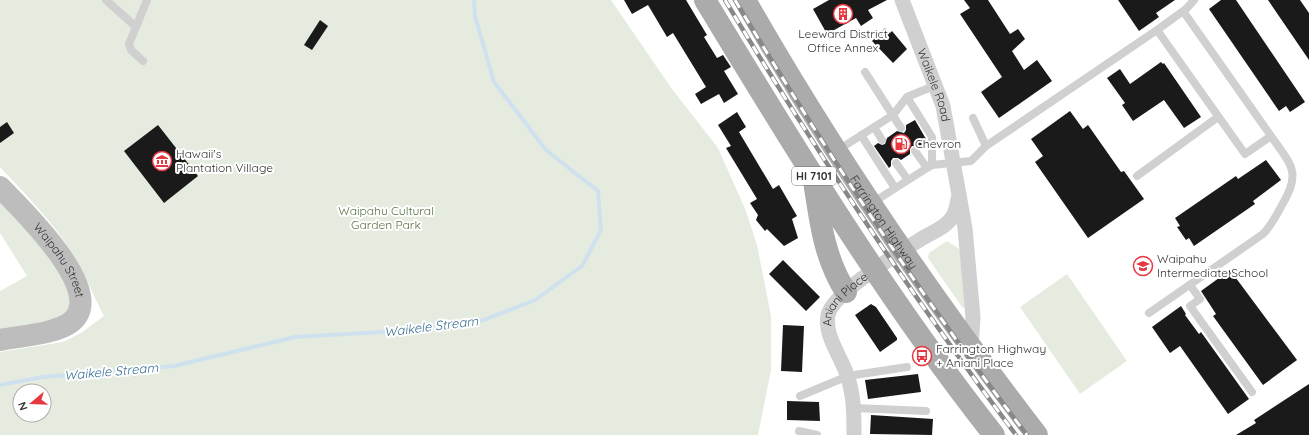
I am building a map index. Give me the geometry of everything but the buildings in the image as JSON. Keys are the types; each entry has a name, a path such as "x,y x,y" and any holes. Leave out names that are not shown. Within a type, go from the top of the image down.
{"main road":[{"name":"HI 7101","path":"705,0 813,174 875,270 955,385 994,435"},
{"name":"Farrington Highway","path":"745,0 835,152 901,252 971,349 1037,435"},
{"path":"813,174 821,231 832,266 846,292"}],"street":[{"name":"Waikele Road","path":"902,0 943,106 965,228 973,317 971,349"},
{"name":"Waipahu Street","path":"0,187 60,252 76,284 80,296 77,316 71,322 60,328 45,332 0,340"},
{"name":"Waikele Road","path":"901,252 947,223 953,216 959,196"},
{"name":"Aniani Place","path":"854,435 854,408 848,376 828,329 829,309 846,292 901,252"}],"lane":[{"path":"106,0 136,28"},
{"path":"144,61 131,50 129,44 147,0"},
{"path":"870,204 929,167 971,161 986,146 1157,30 1183,11 1194,0"},
{"path":"1149,313 1263,234 1269,227 1290,191 1294,181 1293,171 1289,161 1183,11"},
{"path":"1157,30 1245,154 1271,136"},
{"path":"865,72 901,128"},
{"path":"835,152 893,115 907,97 936,85"},
{"path":"907,97 932,137 929,167"},
{"path":"1137,176 1218,117"},
{"path":"973,118 986,146"},
{"path":"874,127 882,140"},
{"path":"861,135 895,188"},
{"path":"916,151 929,167"},
{"path":"896,163 908,180"},
{"path":"1190,285 1200,299 1190,306 1252,392"},
{"path":"800,396 848,376 907,367"},
{"path":"854,408 926,411"},
{"path":"800,431 816,435"}],"green space":[{"name":"Waipahu Cultural Garden Park","path":"0,0 611,0 672,89 718,148 746,211 757,245 771,316 771,370 758,435 0,435 0,352 63,342 81,333 104,316 74,256 58,232 0,167"},
{"path":"0,202 36,241 62,276 69,293 69,307 59,317 38,325 0,331 0,291 27,276 0,233"},
{"path":"947,241 958,248 962,256 965,308 962,307 928,258 929,253"},
{"path":"1067,274 1127,361 1080,394 1020,307"}],"waterway":[{"name":"Waikele Stream","path":"0,385 43,377 174,366 295,337 400,331 476,323 535,300 582,266 601,230 598,191 546,150 494,82 475,16 474,0"}],"railway":[{"path":"725,0 794,112 865,221 939,329 1016,435"},
{"path":"735,0 839,167 911,276 987,383 1027,435"}],"place":[{"name":"Leeward District Office Annex","path":"843,14"},
{"name":"Chevron","path":"901,144"},
{"name":"Hawaii's Plantation Village","path":"162,161"},
{"name":"Waipahu Intermediate School","path":"1143,266"},
{"name":"Farrington Highway + Aniani Place","path":"922,356"}]}
